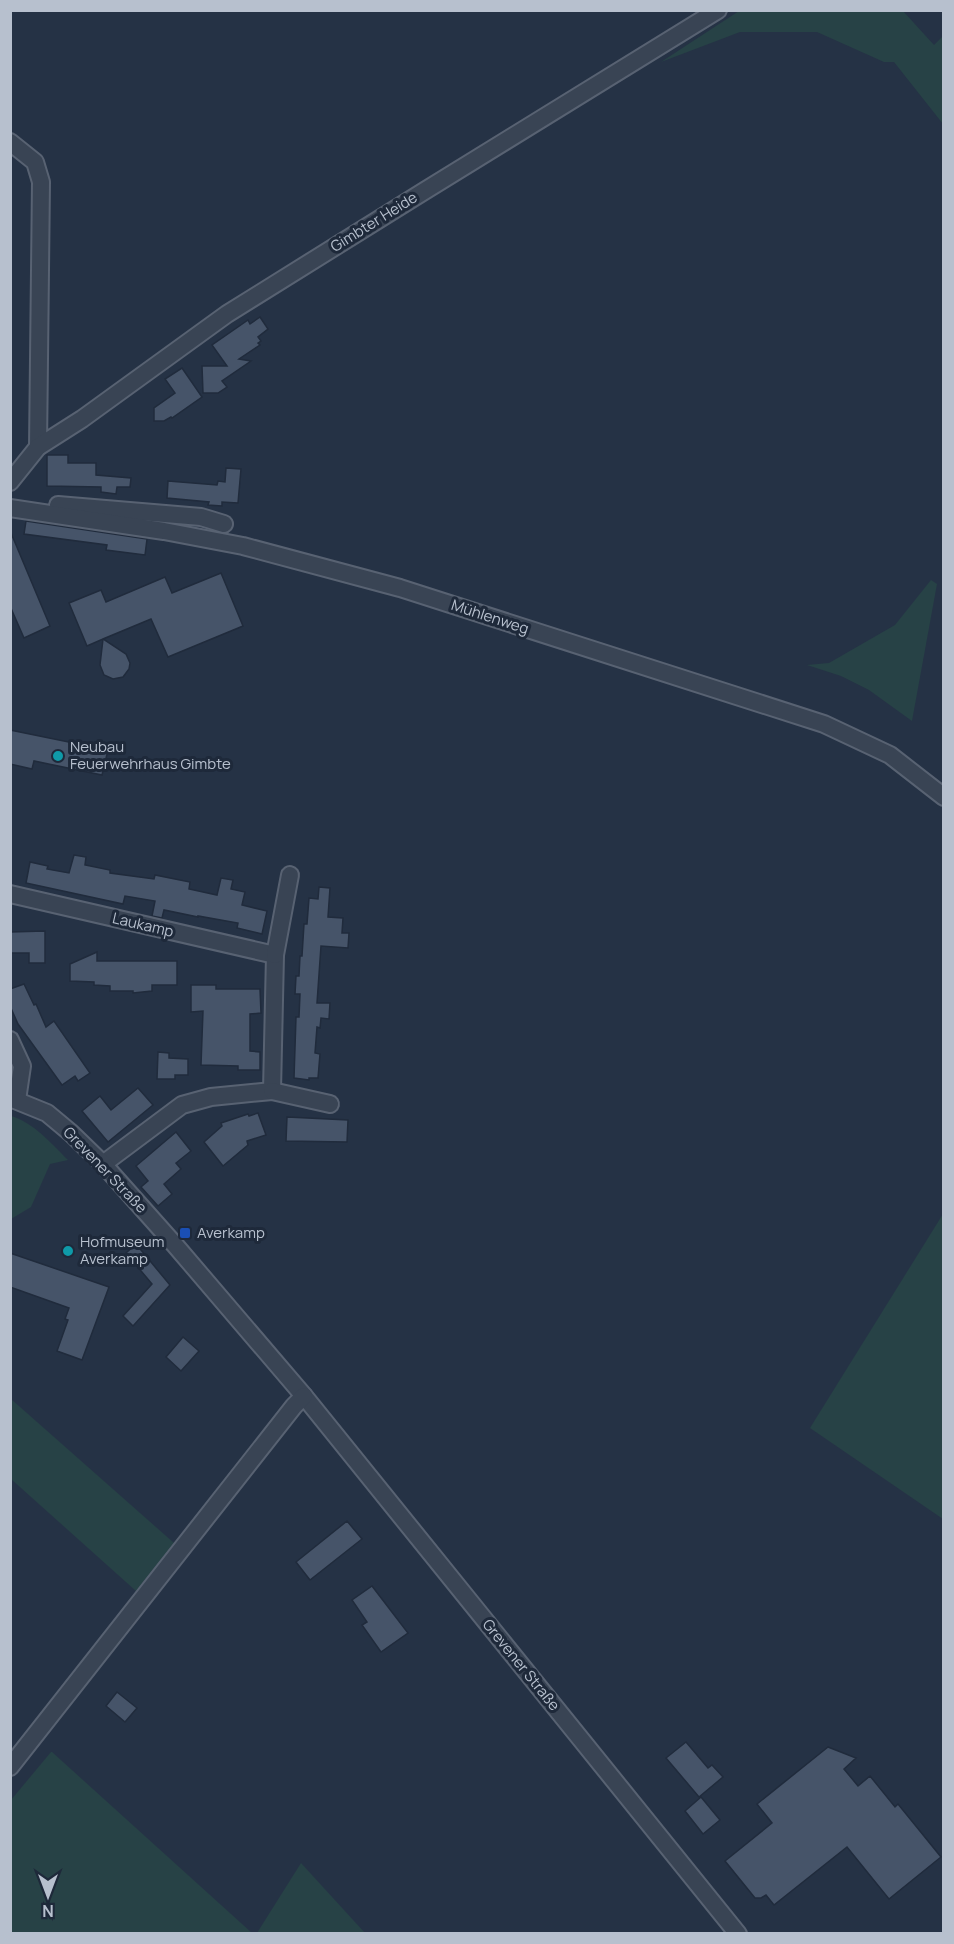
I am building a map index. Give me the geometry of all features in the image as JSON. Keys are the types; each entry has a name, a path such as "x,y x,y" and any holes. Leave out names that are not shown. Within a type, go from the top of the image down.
{"street":[{"name":"Gimbter Heide","path":"10,482 38,447 82,419 227,314 718,10"},
{"path":"10,142 35,162 41,182 38,447"},
{"path":"12,509 27,501 201,517 224,524"},
{"name":"Mühlenweg","path":"12,509 164,531 243,546 400,588 824,724 890,755 944,797"},
{"path":"272,1091 275,955 290,875"},
{"name":"Laukamp","path":"10,894 275,955"},
{"path":"10,1040 22,1066 14,1099"},
{"path":"103,1164 182,1105 211,1097 272,1091 330,1104"},
{"name":"Grevener Straße","path":"14,1099 47,1113 71,1133 103,1164 175,1245 304,1396 738,1934"},
{"path":"10,1767 304,1396"}],"green space":[{"path":"739,11 903,11 934,45 943,36 943,124 894,62 884,62 817,32 740,32 661,62"},
{"path":"931,580 937,584 912,721 869,690 841,676 807,665 829,663 895,625"},
{"path":"11,1116 34,1128 68,1160 50,1164 31,1207 11,1219"},
{"path":"943,1214 943,1519 810,1428"},
{"path":"11,1399 174,1543 136,1591 11,1479"},
{"path":"51,1752 252,1933 11,1933 11,1800"},
{"path":"301,1863 365,1933 257,1933"}],"building":[{"path":"260,317 268,329 258,337 261,341 258,343 260,345 239,359 251,361 222,381 227,387 218,393 203,393 202,366 227,366 212,345 248,320 250,324"},
{"path":"182,368 202,397 172,418 154,421 154,408 175,393 165,379"},
{"path":"47,455 68,455 68,463 96,463 96,475 131,478 130,487 117,487 116,494 101,492 101,487 47,486"},
{"path":"226,468 241,469 238,503 222,502 222,506 208,505 209,502 167,498 168,481 217,485 218,481 225,482"},
{"path":"26,521 147,539 145,555 106,550 107,545 24,534"},
{"path":"11,533 50,626 24,638 10,606"},
{"path":"221,573 243,626 168,657 151,619 87,646 69,603 101,590 106,602 165,577 172,593"},
{"path":"103,639 126,654 130,663 123,677 113,679 104,675 100,665"},
{"name":"Neubau Feuerwehrhaus Gimbte","path":"10,730 108,750 102,775 34,761 32,769 10,764"},
{"path":"74,855 86,857 85,865 110,870 110,873 154,879 155,875 190,882 189,889 217,895 221,878 233,880 231,889 245,892 242,905 267,911 262,934 237,928 238,923 164,910 162,918 152,916 155,901 125,896 123,904 26,883 30,862 48,866 47,869 69,873"},
{"path":"319,887 330,888 328,917 343,918 342,933 349,933 348,948 321,946 317,1003 330,1003 329,1019 321,1018 320,1028 317,1027 315,1053 320,1054 318,1078 309,1078 309,1080 294,1078 296,1017 299,1017 300,994 295,994 309,898 318,899"},
{"path":"45,931 45,963 29,963 29,953 10,953 10,932"},
{"path":"97,952 97,961 177,961 177,985 152,985 152,991 133,993 133,991 110,991 110,986 94,985 94,982 70,981 70,964"},
{"path":"24,984 46,1027 54,1021 90,1073 78,1081 75,1076 62,1085 18,1024 10,1006 10,989"},
{"path":"191,985 216,985 216,989 260,989 261,1013 250,1014 250,1051 260,1052 260,1070 238,1070 238,1066 201,1065 203,1011 191,1012"},
{"path":"158,1052 169,1053 169,1058 188,1059 188,1075 175,1075 175,1079 157,1079"},
{"path":"138,1088 153,1105 108,1142 82,1111 100,1096 111,1110"},
{"path":"258,1113 266,1135 247,1141 248,1145 223,1166 204,1142 222,1126 221,1123"},
{"path":"287,1117 348,1120 347,1142 286,1141"},
{"path":"176,1132 191,1151 176,1163 181,1169 164,1184 172,1194 158,1206 141,1187 148,1181 136,1166"},
{"path":"136,1244 170,1285 133,1326 123,1316 152,1284 126,1253"},
{"path":"10,1253 109,1287 82,1360 57,1351 68,1320 65,1319 69,1308 10,1287"},
{"path":"183,1337 199,1351 181,1371 166,1357"},
{"path":"347,1521 362,1539 310,1580 296,1562"},
{"path":"372,1586 408,1633 381,1652 362,1625 367,1622 352,1600"},
{"path":"117,1692 137,1708 125,1722 106,1706"},
{"path":"686,1742 708,1768 712,1765 723,1777 699,1797 666,1758"},
{"path":"828,1747 856,1758 844,1769 858,1786 870,1776 895,1807 898,1804 941,1857 889,1899 847,1847 774,1905 766,1895 755,1898 725,1861 772,1823 757,1804"},
{"path":"701,1797 720,1820 703,1834 685,1811"}],"place":[{"name":"Neubau Feuerwehrhaus Gimbte","path":"58,756"},
{"name":"Averkamp","path":"185,1233"},
{"name":"Hofmuseum Averkamp","path":"68,1251"}]}
